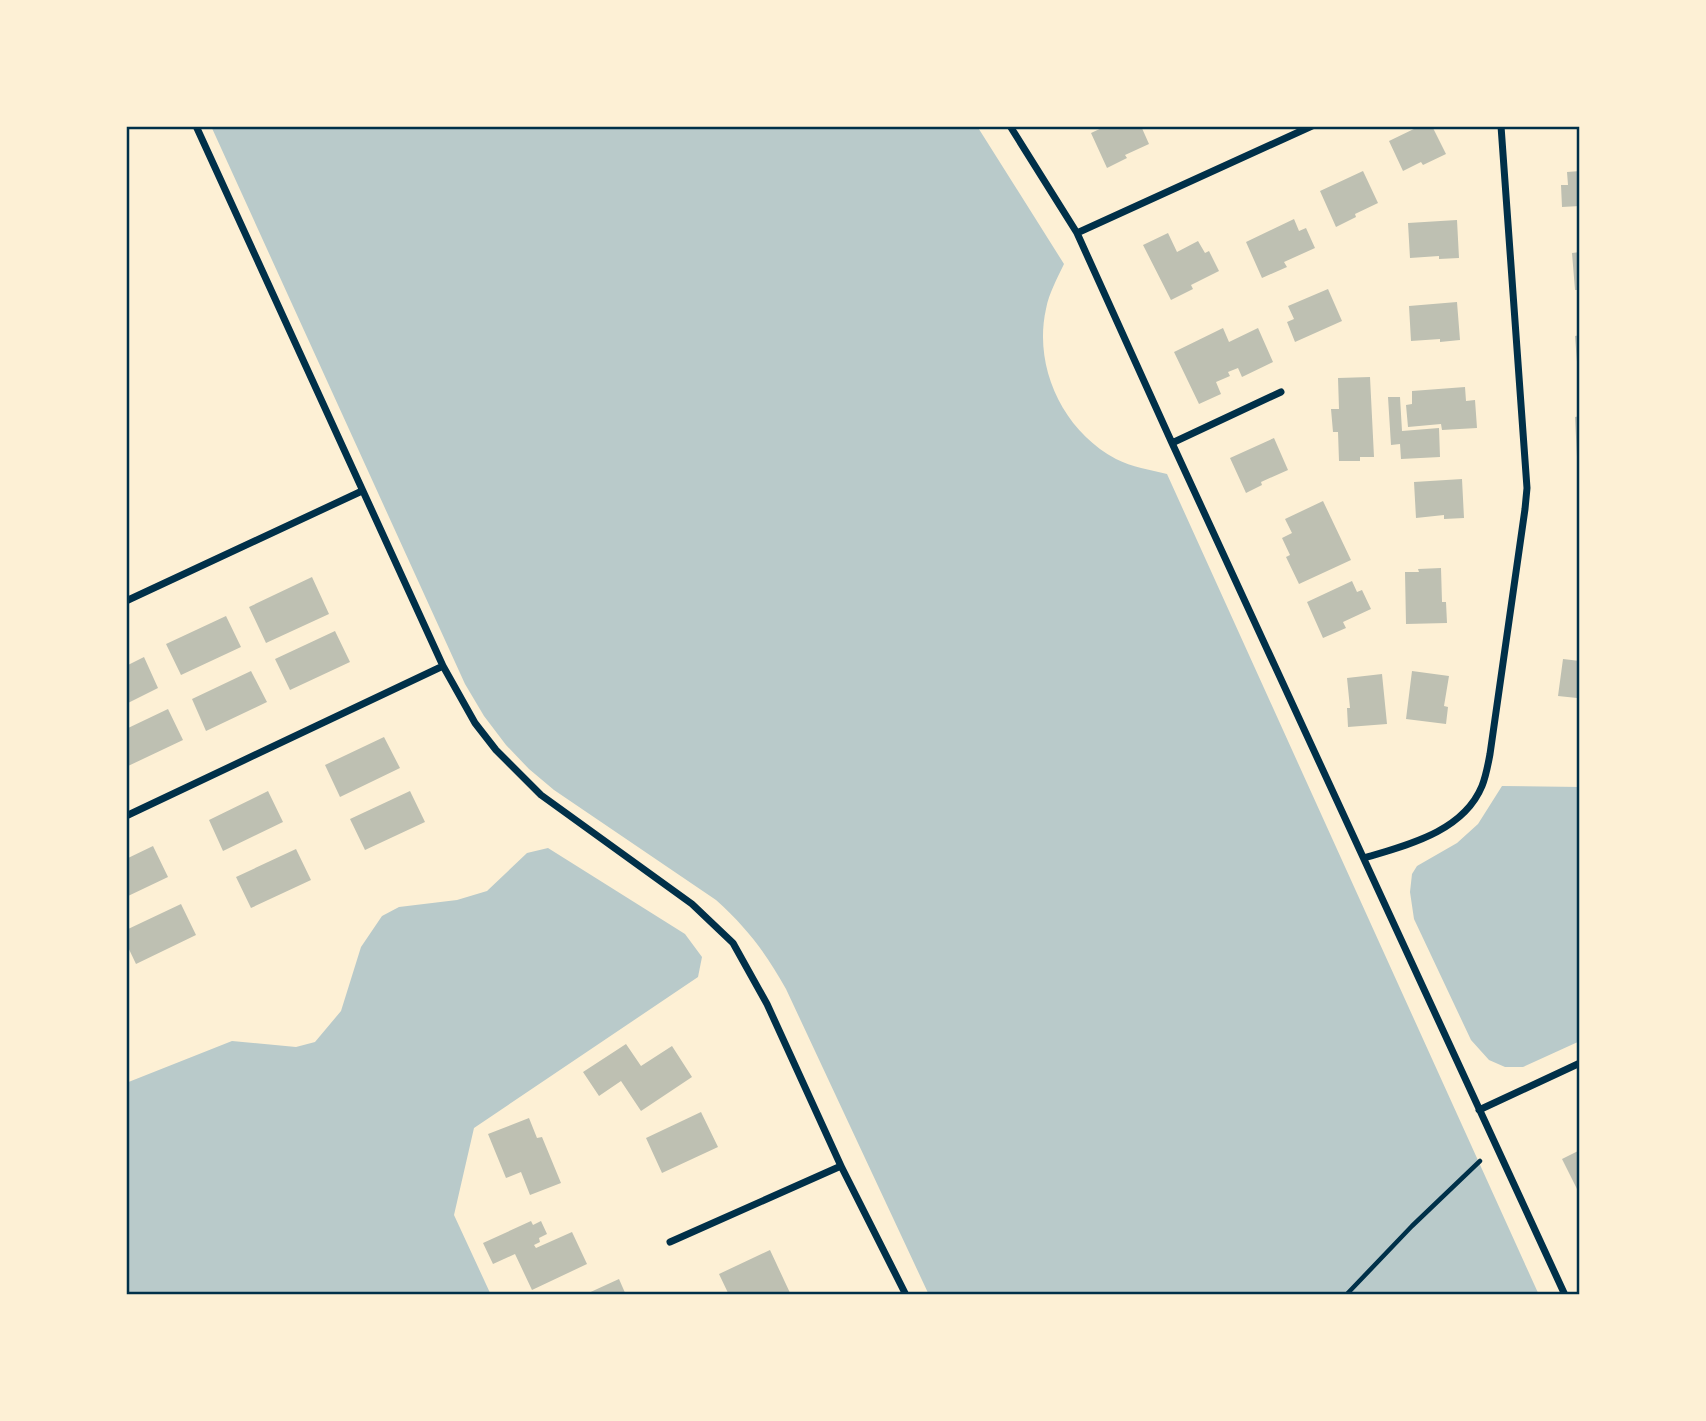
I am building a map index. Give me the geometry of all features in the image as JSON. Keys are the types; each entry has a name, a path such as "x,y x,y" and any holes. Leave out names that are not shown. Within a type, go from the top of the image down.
{"street":[{"path":"196,126 443,666 475,723 496,750 541,795 692,904 733,943 768,1004 841,1166 906,1295"},
{"path":"1010,126 1077,233 1565,1295"},
{"path":"1077,233 1312,126"},
{"path":"1364,858 1427,837 1459,816 1481,788 1490,754 1527,488 1501,126"},
{"path":"1172,443 1281,392"},
{"path":"126,601 362,491"},
{"path":"126,816 443,666"},
{"path":"1479,1110 1580,1063"},
{"path":"670,1242 841,1166"}],"path":[{"path":"1346,1295 1412,1226 1495,1146"}],"shaded area":[{"path":"211,126 977,126 1064,264 1049,297 1043,331 1048,375 1056,395 1067,415 1097,447 1122,462 1167,474 1539,1295 929,1295 786,989 755,942 716,900 554,790 506,745 484,716 465,684"},
{"path":"1502,786 1580,787 1580,1041 1523,1067 1505,1067 1489,1060 1471,1040 1414,919 1410,892 1412,874 1417,866 1457,843 1478,824"},
{"path":"548,848 685,934 702,957 698,977 474,1128 454,1215 491,1295 126,1295 126,1083 232,1041 296,1047 315,1042 341,1011 361,947 382,916 399,907 457,900 487,891 527,853"}],"building":[{"path":"1106,126 1141,126 1149,144 1125,155 1127,158 1107,168 1091,133"},
{"path":"1420,126 1432,126 1446,154 1403,171 1389,141"},
{"path":"1363,171 1378,203 1336,227 1320,191"},
{"path":"1580,171 1580,206 1562,207 1561,185 1568,185 1567,172"},
{"path":"1294,219 1299,231 1306,228 1315,248 1284,262 1287,267 1262,278 1246,242"},
{"path":"1457,220 1459,258 1410,258 1408,223"},
{"path":"1168,233 1177,252 1198,241 1205,253 1209,251 1219,271 1191,285 1193,289 1171,300 1143,245"},
{"path":"1580,252 1580,290 1575,290 1572,253"},
{"path":"1328,289 1342,321 1295,342 1287,322 1294,319 1288,306"},
{"path":"1457,302 1460,340 1411,341 1409,306"},
{"path":"1223,328 1229,342 1258,328 1273,362 1242,377 1238,368 1228,372 1230,376 1216,382 1221,394 1199,404 1174,352"},
{"path":"1580,335 1580,375 1578,375 1575,336"},
{"path":"1370,377 1374,457 1360,457 1360,461 1339,461 1338,432 1333,432 1331,409 1339,409 1338,378"},
{"path":"1465,387 1466,401 1475,400 1477,428 1442,430 1441,424 1408,427 1406,405 1412,404 1412,391"},
{"path":"1388,397 1400,397 1402,431 1439,428 1440,457 1401,459 1400,444 1391,445"},
{"path":"1580,416 1580,457 1577,457 1575,417"},
{"path":"1274,438 1288,470 1261,482 1262,485 1246,493 1230,458"},
{"path":"1462,479 1464,518 1444,519 1444,515 1416,518 1414,482"},
{"path":"1323,501 1351,560 1299,584 1286,557 1290,555 1282,538 1292,533 1285,519"},
{"path":"1441,568 1442,602 1446,602 1447,623 1406,624 1405,572"},
{"path":"312,577 329,614 266,643 249,607"},
{"path":"1352,581 1357,592 1362,590 1371,609 1343,622 1346,628 1323,638 1307,602"},
{"path":"226,616 241,647 181,675 166,644"},
{"path":"335,631 350,662 290,690 275,659"},
{"path":"144,657 158,688 126,704 126,666"},
{"path":"1563,659 1580,661 1580,695 1577,695 1577,698 1558,696"},
{"path":"251,671 267,702 206,731 192,699"},
{"path":"1412,671 1449,676 1444,706 1448,707 1446,724 1406,719"},
{"path":"1382,674 1387,724 1348,727 1347,708 1350,708 1347,678"},
{"path":"168,709 183,740 126,767 126,729"},
{"path":"384,737 400,768 340,797 325,765"},
{"path":"268,791 283,822 223,851 209,820"},
{"path":"410,791 425,822 365,850 350,819"},
{"path":"153,846 168,877 126,897 126,859"},
{"path":"296,849 311,880 251,908 236,877"},
{"path":"181,904 196,935 136,964 126,943 126,930"},
{"path":"626,1044 641,1066 672,1046 692,1077 641,1111 621,1081 599,1096 583,1072"},
{"path":"701,1112 718,1147 662,1173 646,1138"},
{"path":"529,1118 537,1138 542,1137 561,1183 530,1195 521,1172 506,1178 488,1134"},
{"path":"1580,1150 1580,1190 1578,1191 1562,1159"},
{"path":"531,1221 533,1225 541,1221 547,1234 539,1238 540,1242 534,1245 536,1248 572,1232 587,1264 532,1290 515,1254 493,1264 483,1243"},
{"path":"770,1250 791,1295 729,1295 719,1274"},
{"path":"619,1279 626,1295 584,1295"}]}
